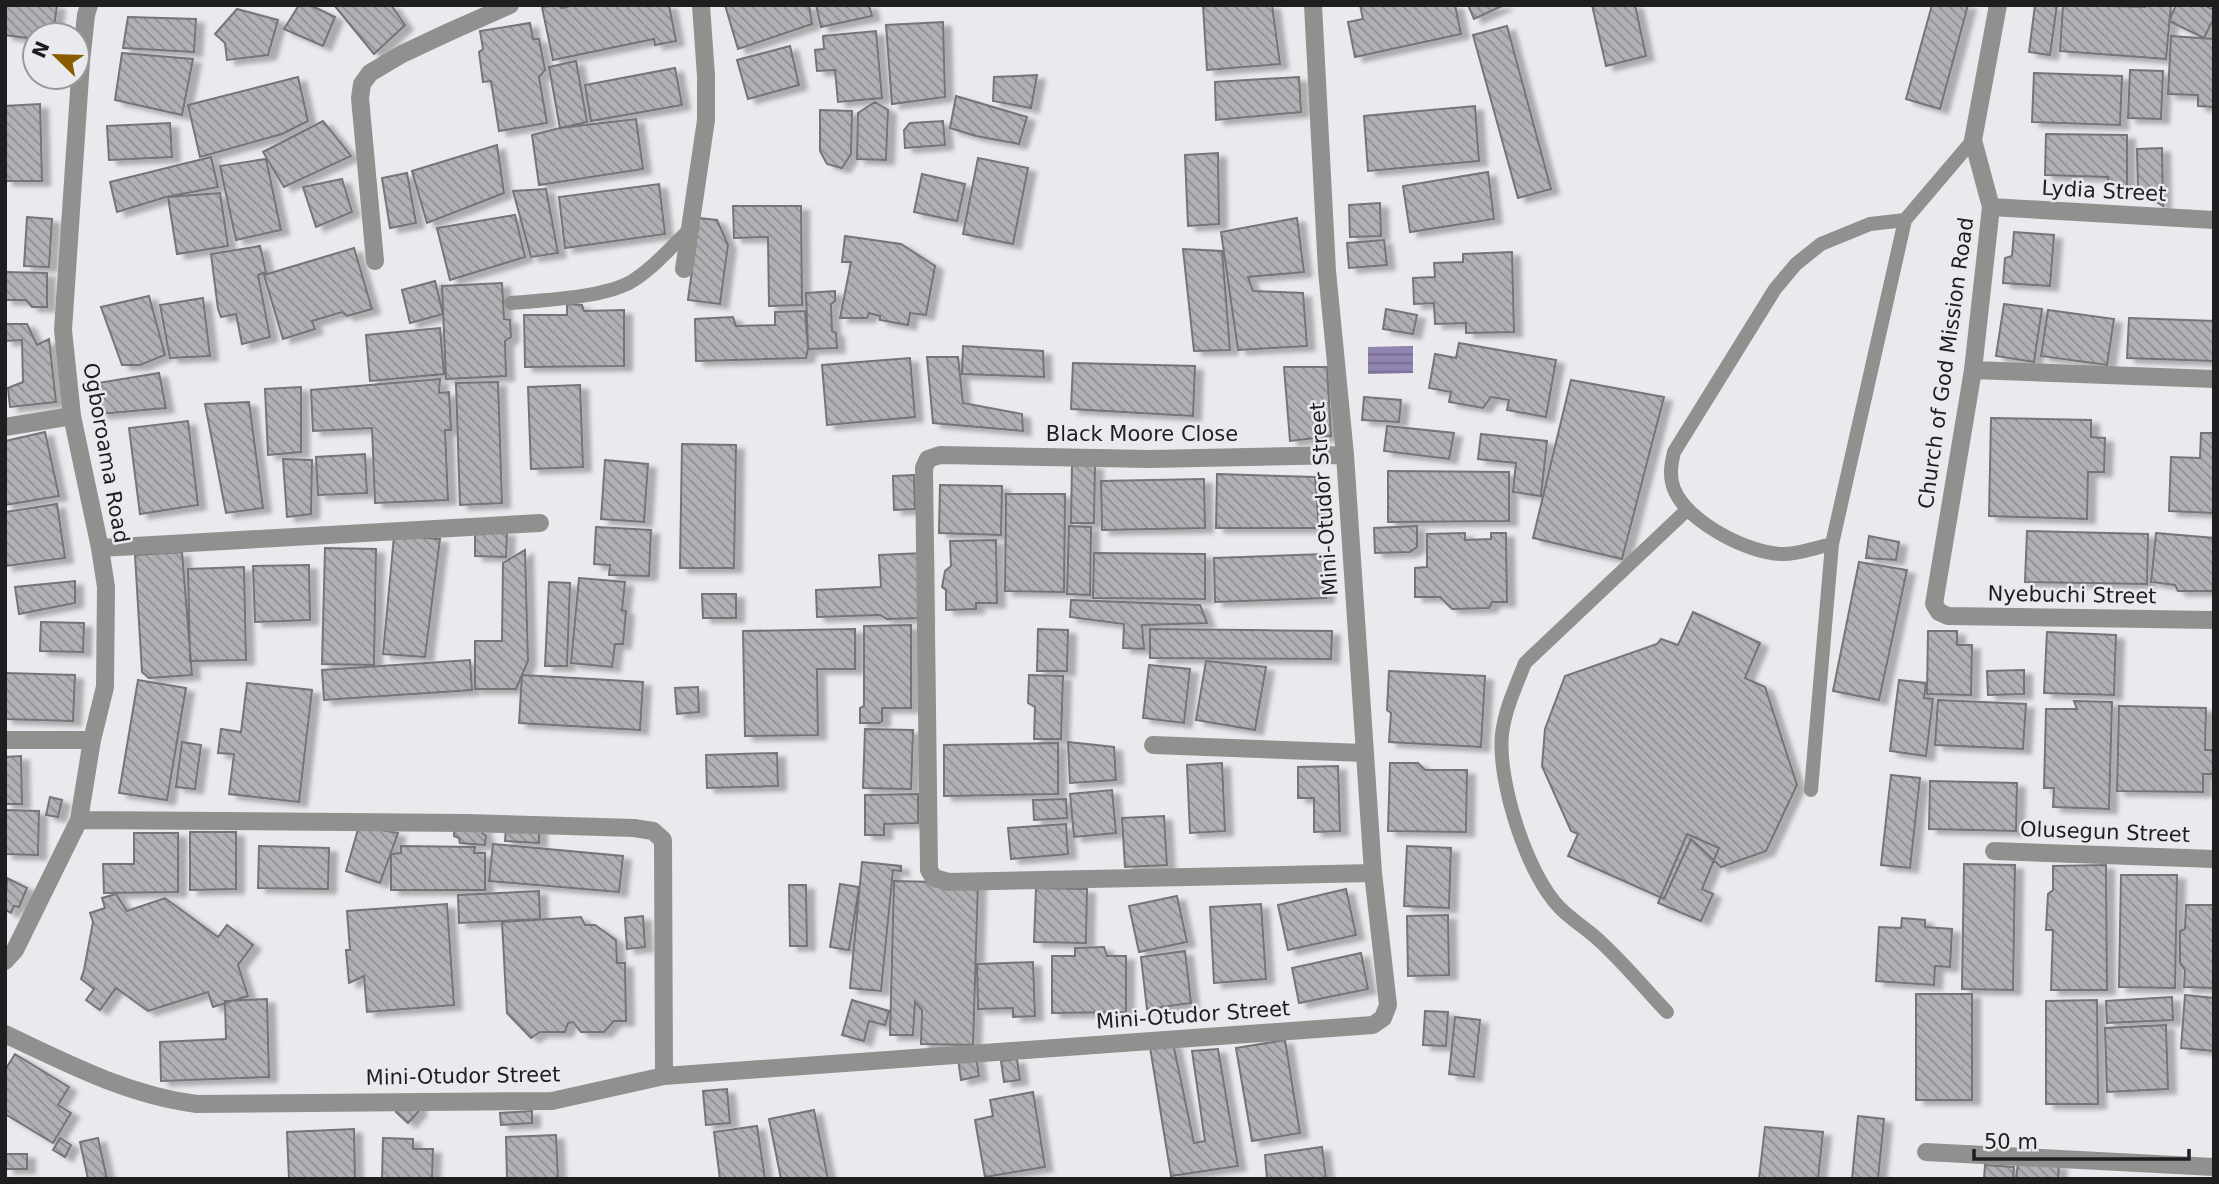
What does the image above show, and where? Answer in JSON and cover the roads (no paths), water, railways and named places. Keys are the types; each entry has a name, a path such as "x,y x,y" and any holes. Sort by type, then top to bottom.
{"street":[{"name":"Ogboroama Road","path":"89,5 81,62 63,330 72,416 106,587 105,687 92,740"},
{"path":"375,261 361,110 362,84 370,74 402,54 510,5"},
{"path":"684,269 706,120 701,5"},
{"name":"Mini-Otudor Street","path":"5,1034 123,1087 162,1099 197,1104 552,1101 664,1076 1373,1025 1383,1018 1388,1005 1373,873 1345,455 1327,271 1313,5"},
{"name":"Church of God Mission Road","path":"1934,604 1973,370 1991,207 1973,140 1998,5"},
{"name":"Lydia Street","path":"1991,207 2214,220"},
{"path":"1973,370 2214,379"},
{"path":"5,427 72,416"},
{"name":"Black Moore Close","path":"1345,455 1150,458 940,455 928,459 924,468 929,870 934,878 949,882 1373,873"},
{"path":"100,548 540,523"},
{"name":"Nyebuchi Street","path":"1934,604 1939,612 1948,616 2214,620"},
{"path":"5,740 92,740 79,820 15,950 5,961"},
{"path":"1153,745 1364,753"},
{"path":"79,820 466,822 653,831 663,840 664,1076"},
{"name":"Olusegun Street","path":"1994,851 2214,859"},
{"path":"1926,1152 2214,1167"}],"lane":[{"path":"1811,790 1832,544 1905,220 1973,140"},
{"path":"1832,544 1785,554 1762,551 1718,533 1688,509 1675,492 1670,475 1674,452 1775,289 1796,264 1821,244 1870,223 1905,220"},
{"path":"511,303 582,296 628,283 660,258 690,229"},
{"path":"1667,1012 1595,936 1559,907 1532,868 1508,793 1501,758 1502,732 1511,697 1525,663 1688,509"}]}
